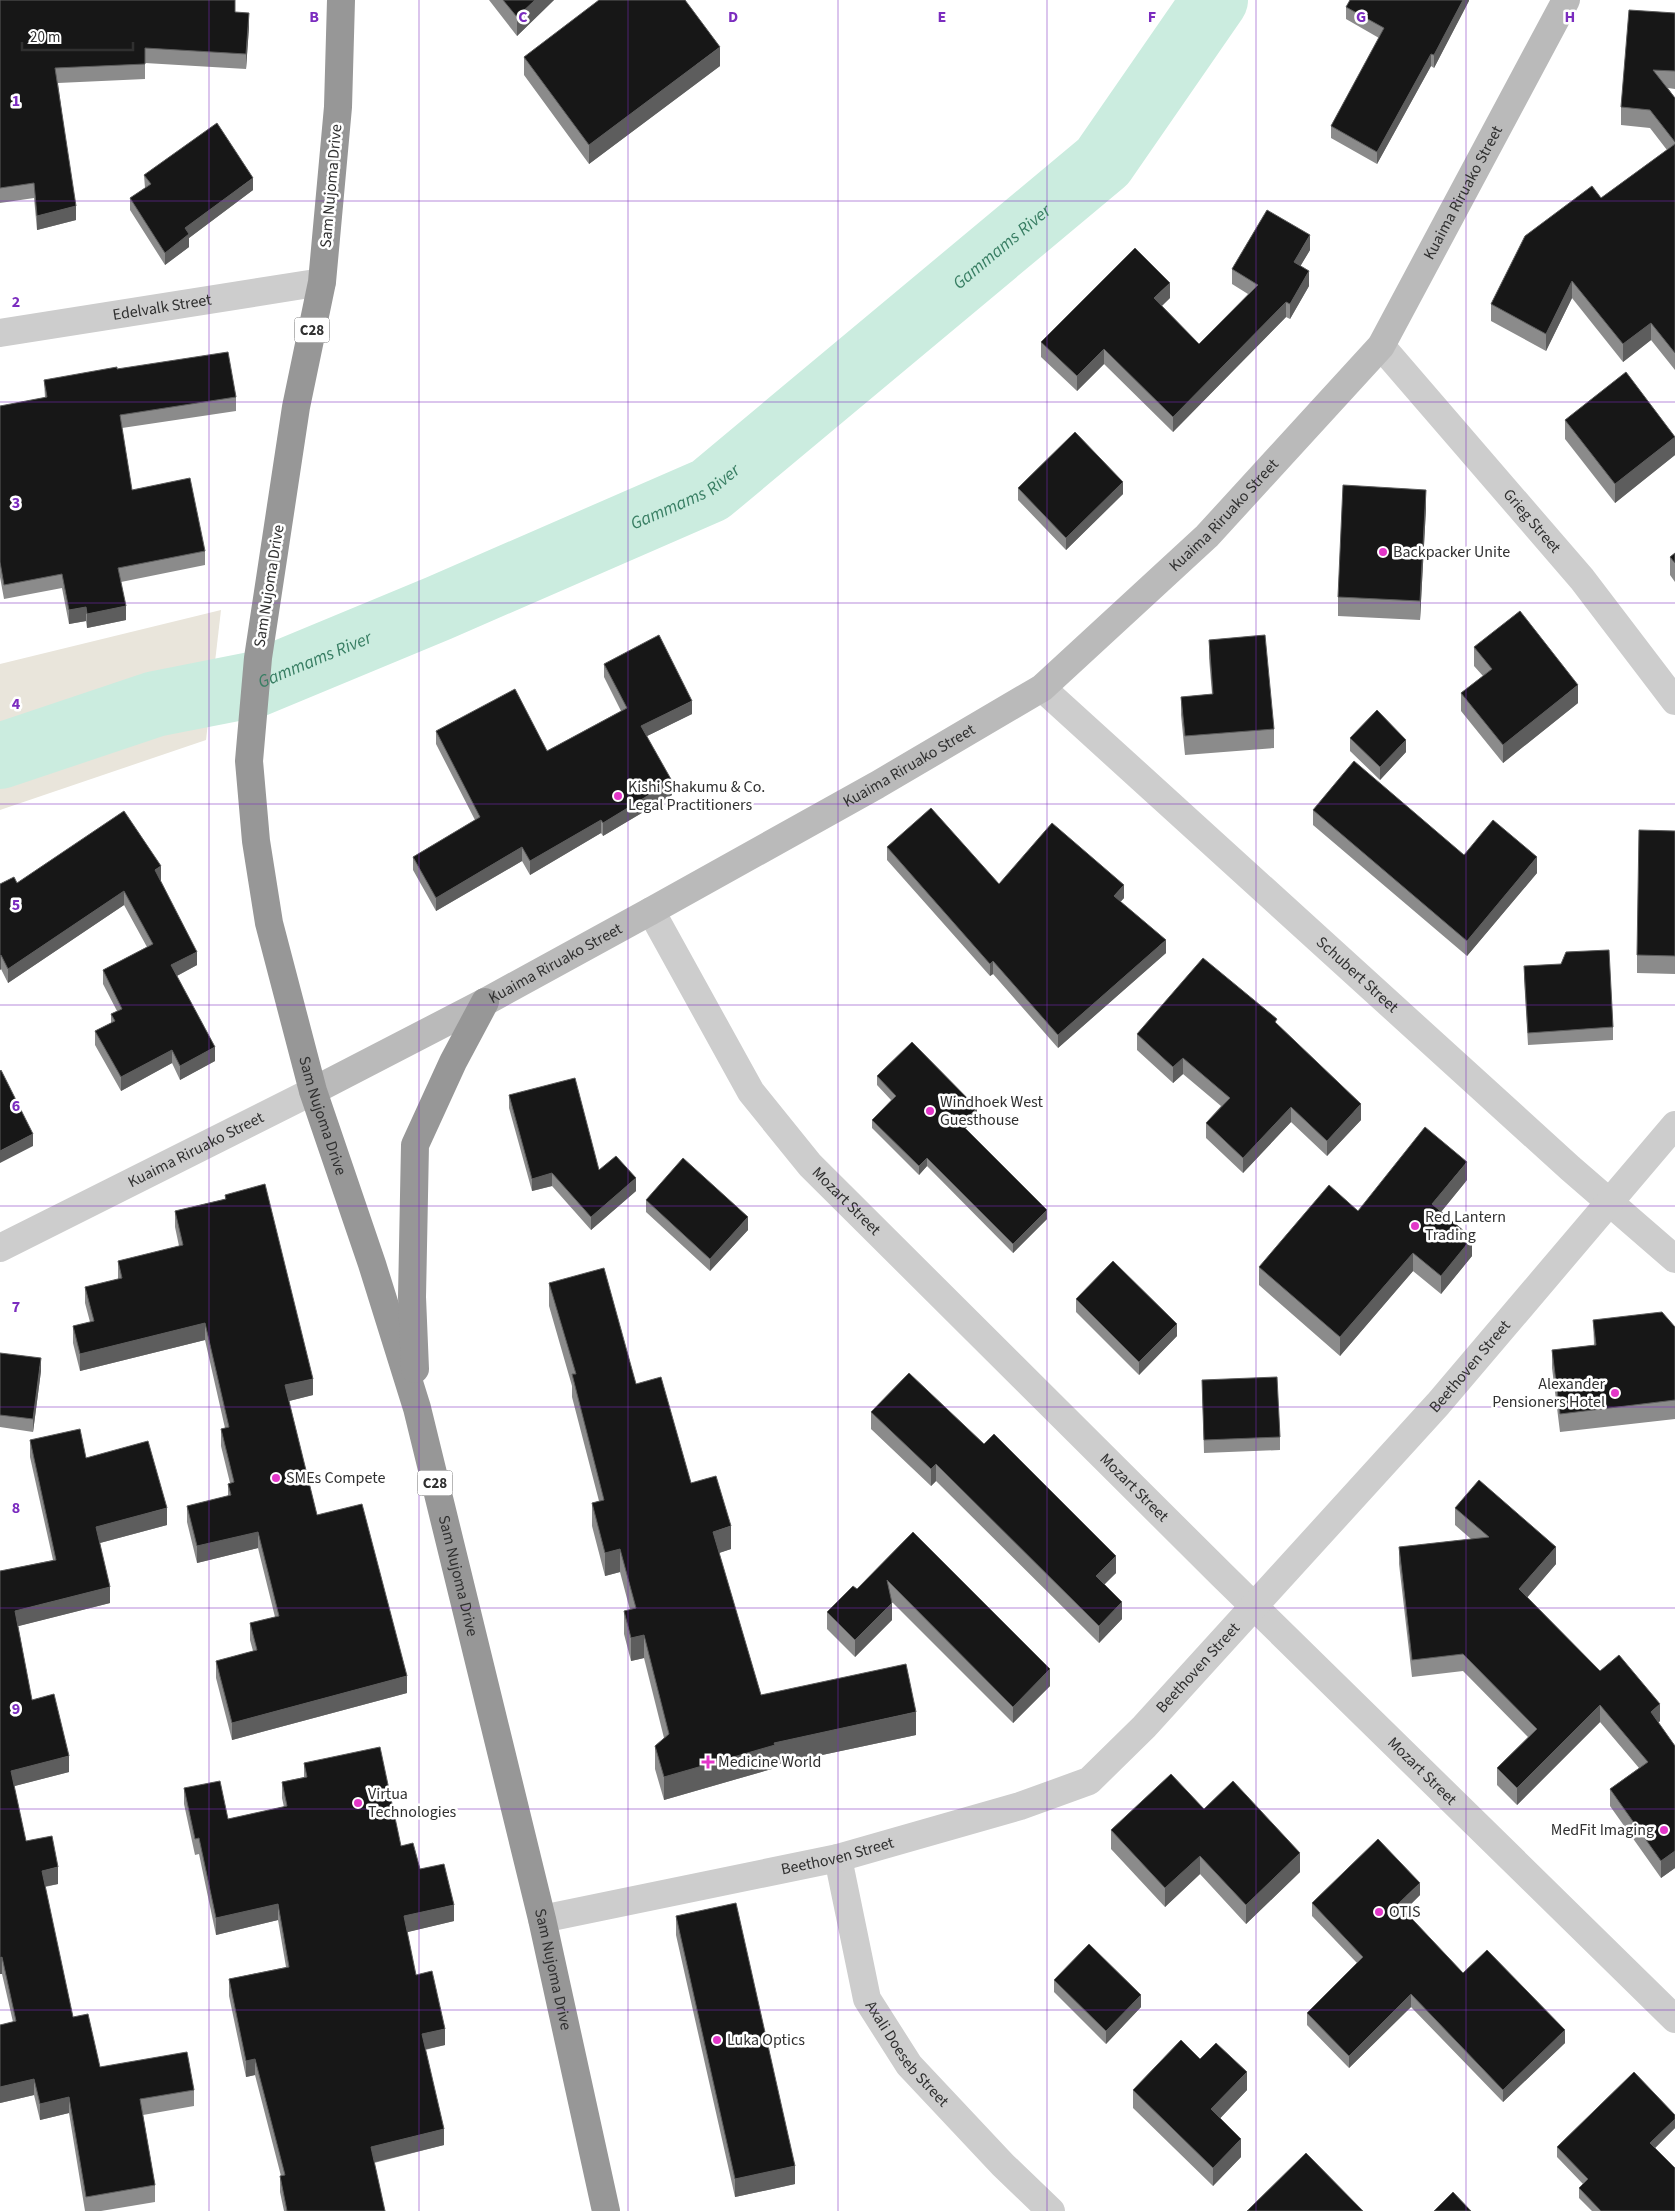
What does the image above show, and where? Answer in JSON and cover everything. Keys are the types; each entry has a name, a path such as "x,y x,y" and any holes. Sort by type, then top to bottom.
{"highway":[{"name":"Sam Nujoma Drive","path":"341,0 338,106 322,282 296,406 258,658 249,761 256,841 269,923 313,1091 372,1264 416,1408 542,1919 606,2211"},
{"path":"416,1408 412,1296 415,1145 453,1062 485,1002"}],"street":[{"name":"Kuaima Riruako Street","path":"0,1248 313,1091 485,1002 876,785 1042,688 1207,536 1381,346 1566,0"},
{"name":"Edelvalk Street","path":"0,332 322,282"},
{"name":"Grieg Street","path":"1381,346 1582,578 1675,701"},
{"name":"Schubert Street","path":"1042,688 1563,1161 1675,1259"},
{"name":"Mozart Street","path":"651,911 751,1092 810,1165 1254,1606 1675,2019"},
{"name":"Beethoven Street","path":"542,1919 838,1858 1020,1806 1089,1781 1144,1727 1438,1404 1675,1125"},
{"name":"Axali Doeseb Street","path":"838,1858 867,2000 909,2065 1003,2165 1051,2211"}],"shaded area":[{"path":"221,610 206,740 0,810 0,664"}],"building":[{"path":"0,0 235,0 235,12 249,13 246,54 145,48 145,64 55,68 76,206 37,216 34,183 0,188"},
{"path":"503,0 535,0 517,17"},
{"path":"599,0 685,0 720,47 589,145 524,57"},
{"path":"1350,0 1463,0 1434,55 1431,54 1377,152 1331,126 1384,28 1346,7"},
{"path":"1629,10 1675,13 1675,71 1653,70 1675,98 1675,142 1650,110 1621,107"},
{"path":"217,123 253,178 185,228 189,234 165,253 130,198 151,184 144,175"},
{"path":"1675,144 1675,353 1651,323 1623,344 1572,281 1546,334 1491,304 1525,236 1592,186 1601,198"},
{"path":"1267,210 1310,235 1294,262 1309,271 1290,304 1286,302 1173,417 1104,349 1077,376 1041,342 1135,248 1170,283 1154,298 1199,344 1258,285 1232,269"},
{"path":"228,352 236,397 120,415 132,490 190,478 205,551 118,568 126,606 87,614 86,607 69,610 62,574 4,585 0,562 0,406 47,397 44,380 117,367 117,369"},
{"path":"1626,372 1675,437 1615,484 1565,420"},
{"path":"1075,432 1123,482 1066,538 1018,488"},
{"path":"1343,485 1426,490 1420,601 1338,597"},
{"path":"1675,553 1675,563 1670,557"},
{"path":"1520,611 1578,685 1503,745 1461,693 1492,669 1474,647"},
{"path":"659,635 692,701 641,726 672,781 603,823 601,820 530,861 522,847 436,898 413,857 480,817 436,731 515,689 547,751 627,708 604,664"},
{"path":"1265,635 1274,729 1185,736 1181,697 1213,694 1209,640"},
{"path":"1377,710 1406,740 1380,767 1350,738"},
{"path":"1354,761 1464,855 1493,820 1537,857 1467,941 1313,810"},
{"path":"931,808 999,884 1052,823 1124,885 1114,896 1166,940 1058,1035 993,961 990,964 887,847"},
{"path":"124,811 161,866 155,870 197,952 171,965 215,1047 180,1066 172,1050 121,1077 95,1031 115,1021 111,1014 122,1009 103,970 153,944 124,891 8,969 0,956 0,884 14,877 17,883"},
{"path":"1639,830 1675,831 1675,956 1637,955"},
{"path":"1609,950 1613,1027 1528,1033 1524,966 1561,964 1566,952"},
{"path":"1203,958 1277,1019 1275,1022 1361,1104 1327,1141 1291,1107 1243,1158 1206,1123 1230,1098 1183,1058 1173,1067 1137,1034"},
{"path":"912,1042 977,1108 961,1124 1047,1210 1013,1244 927,1158 919,1166 872,1120 896,1096 877,1076"},
{"path":"0,1071 33,1134 0,1151"},
{"path":"575,1078 599,1170 616,1156 636,1178 591,1217 552,1173 532,1179 509,1095"},
{"path":"1425,1127 1467,1162 1432,1204 1472,1238 1441,1276 1413,1253 1340,1337 1259,1267 1329,1185 1358,1211"},
{"path":"683,1158 748,1217 710,1259 646,1200"},
{"path":"265,1184 313,1379 285,1385 317,1515 362,1504 407,1676 232,1723 216,1661 257,1650 250,1623 279,1616 258,1532 197,1546 187,1506 231,1495 228,1484 234,1482 221,1429 229,1427 205,1323 80,1354 73,1326 94,1321 85,1287 122,1278 118,1261 183,1245 175,1211 226,1199 225,1195"},
{"path":"1113,1261 1177,1324 1139,1362 1076,1299"},
{"path":"604,1268 636,1384 661,1377 691,1483 716,1476 731,1526 713,1532 761,1695 906,1664 916,1712 774,1743 775,1745 664,1777 655,1746 669,1734 644,1635 631,1638 624,1611 636,1608 620,1549 605,1553 592,1503 604,1500 572,1374 576,1374 549,1283"},
{"name":"Alexander Pensioners Hotel","path":"1662,1312 1675,1327 1675,1400 1560,1414 1552,1350 1596,1345 1593,1320"},
{"path":"0,1353 41,1358 33,1419 0,1415"},
{"path":"909,1373 984,1444 994,1434 1116,1556 1096,1576 1122,1602 1099,1626 936,1464 931,1469 871,1412"},
{"path":"1277,1377 1280,1437 1204,1440 1202,1380"},
{"path":"80,1429 86,1458 148,1441 167,1508 96,1527 110,1587 15,1611 32,1700 54,1694 69,1756 11,1771 26,1841 52,1836 58,1867 42,1871 73,2017 88,2014 100,2067 187,2052 194,2090 140,2099 155,2185 86,2197 69,2097 40,2104 34,2079 0,2087 0,2025 16,2021 2,1957 0,1958 0,1571 56,1560 30,1440"},
{"path":"1479,1480 1556,1547 1519,1589 1600,1671 1619,1655 1660,1704 1651,1712 1675,1746 1675,1851 1661,1861 1610,1789 1648,1762 1600,1705 1517,1788 1497,1768 1537,1729 1463,1654 1412,1660 1399,1547 1489,1537 1455,1508"},
{"path":"913,1532 1050,1669 1013,1707 887,1580 892,1603 855,1640 827,1612 853,1586 857,1589"},
{"path":"380,1747 401,1846 413,1843 420,1869 444,1864 454,1905 404,1916 416,1975 432,1971 445,2029 422,2034 444,2129 371,2147 385,2211 287,2211 280,2176 285,2175 255,2059 246,2061 229,1979 289,1967 278,1904 216,1918 199,1838 195,1839 184,1788 220,1781 228,1819 287,1806 282,1782 307,1777 304,1763"},
{"path":"1171,1774 1204,1809 1233,1781 1300,1853 1246,1905 1200,1856 1165,1888 1111,1830"},
{"path":"1378,1839 1420,1883 1398,1904 1463,1973 1487,1950 1565,2030 1503,2090 1411,1994 1349,2056 1307,2013 1363,1957 1312,1903"},
{"path":"736,1903 795,2166 735,2179 676,1916"},
{"path":"1089,1944 1141,1995 1106,2031 1054,1980"},
{"path":"1181,2040 1200,2059 1216,2043 1247,2072 1211,2109 1241,2139 1213,2168 1133,2090"},
{"path":"1634,2072 1675,2115 1675,2119 1650,2143 1675,2168 1675,2211 1601,2211 1579,2188 1588,2179 1557,2147"},
{"path":"1306,2153 1363,2211 1247,2211"},
{"path":"1453,2192 1471,2211 1434,2211"}],"waterway":[{"name":"Gammams River","path":"0,756 155,704 256,684 439,608 710,490 1103,162 1215,0"}],"place":[{"name":"Backpacker Unite","path":"1383,552"},
{"name":"Kishi Shakumu & Co. Legal Practitioners","path":"618,796"},
{"name":"Windhoek West Guesthouse","path":"930,1111"},
{"name":"Red Lantern Trading","path":"1415,1226"},
{"name":"Alexander Pensioners Hotel","path":"1615,1393"},
{"name":"SMEs Compete","path":"276,1478"},
{"name":"Medicine World","path":"708,1762"},
{"name":"Virtua Technologies","path":"358,1803"},
{"name":"MedFit Imaging","path":"1664,1830"},
{"name":"OTIS","path":"1379,1912"},
{"name":"Luka Optics","path":"717,2040"}]}
